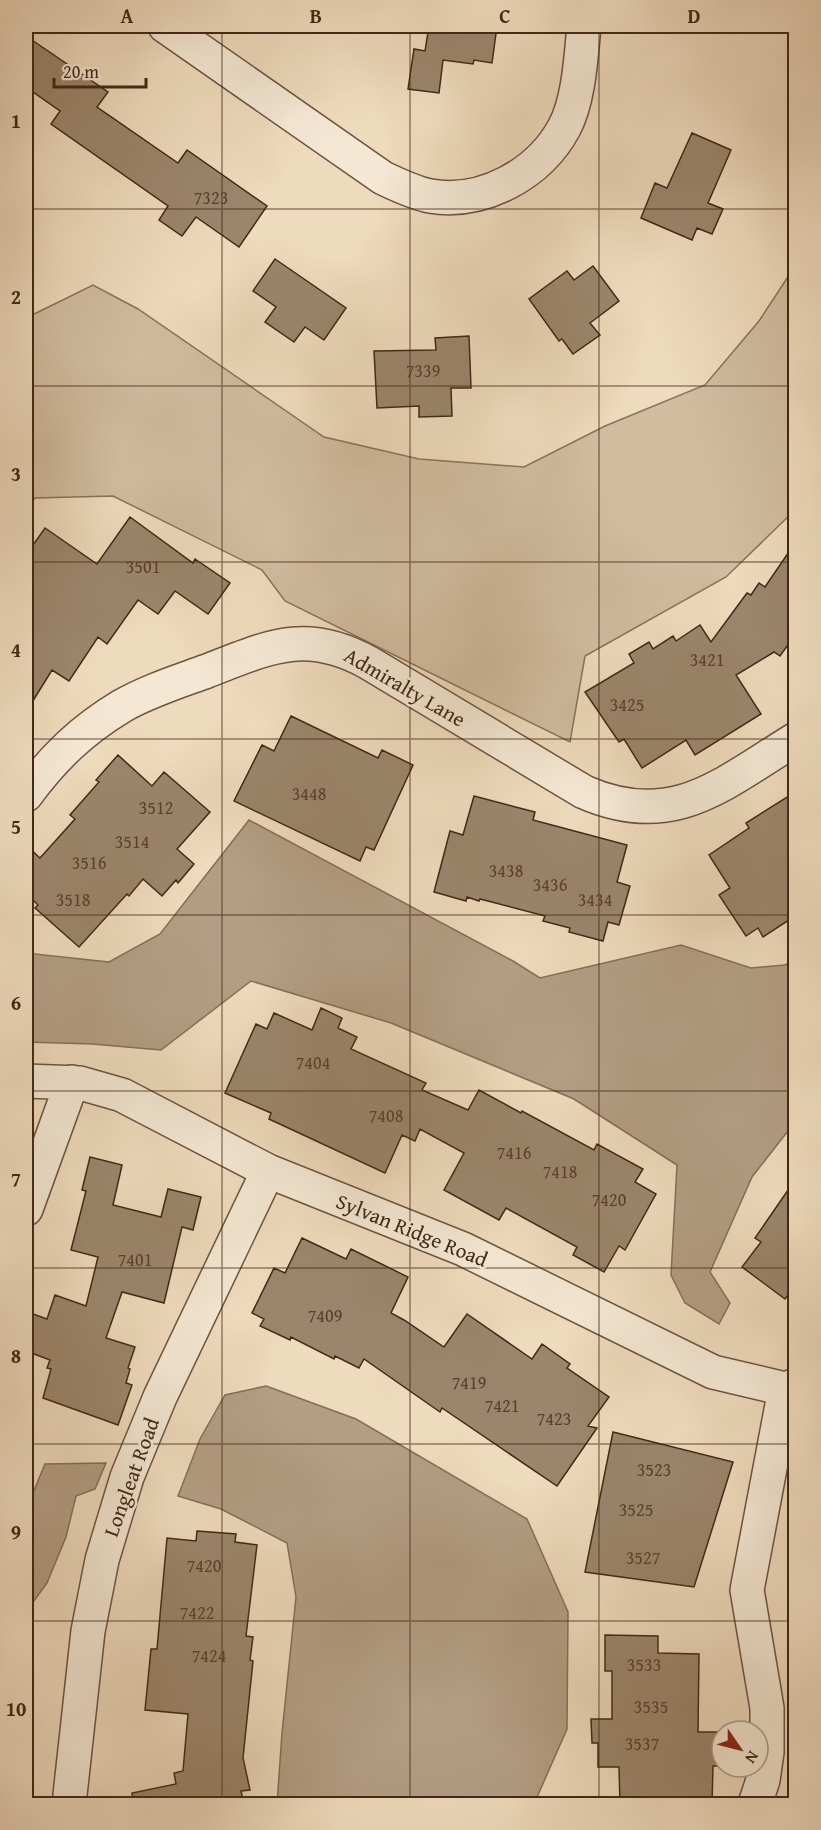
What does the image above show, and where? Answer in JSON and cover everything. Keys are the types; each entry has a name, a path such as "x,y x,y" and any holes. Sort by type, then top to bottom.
{"street":[{"path":"165,26 383,178 411,190 437,196 468,196 503,186 542,159 564,127 573,104 584,26"},
{"name":"Admiralty Lane","path":"26,795 44,770 64,749 87,729 124,705 165,686 281,645 316,644 349,652 584,792 624,806 669,806 697,798 795,739"},
{"name":"Sylvan Ridge Road","path":"26,1081 72,1082 97,1086 139,1102 268,1172 463,1249 713,1372 790,1387"},
{"path":"26,1209 72,1082"},
{"name":"Longleat Road","path":"69,1804 88,1630 102,1560 124,1488 160,1397 268,1172"},
{"path":"755,1804 763,1780 767,1752 767,1708 747,1590 790,1387"}],"shaded area":[{"path":"795,266 795,510 726,577 585,656 570,742 285,601 262,570 113,496 35,498 26,509 26,318 93,285 138,309 324,437 419,459 524,467 605,426 705,385 759,321"},
{"path":"249,820 513,961 540,978 681,945 751,968 785,965 795,959 795,1122 752,1177 710,1272 730,1303 719,1324 685,1303 671,1275 677,1165 574,1099 391,1023 251,981 161,1050 92,1044 26,1042 26,953 109,962 160,934"},
{"path":"266,1386 356,1419 527,1519 568,1612 567,1729 534,1804 277,1804 296,1597 287,1543 221,1509 178,1496 200,1439 225,1395"},
{"path":"106,1463 95,1489 76,1496 66,1537 47,1583 26,1612 26,1510 45,1464"}],"building":[{"path":"429,26 497,26 492,63 474,60 473,64 443,60 439,93 408,89 414,49 425,51"},
{"path":"26,36 108,92 97,107 178,163 187,150 267,206 239,247 196,217 182,236 159,220 168,206 51,124 60,111 26,87"},
{"path":"692,133 731,150 708,203 723,209 712,234 697,228 692,240 641,218 655,183 667,188"},
{"path":"275,259 346,308 324,340 305,327 294,342 265,322 276,307 253,291"},
{"path":"593,266 619,301 590,323 600,335 573,354 562,339 559,341 529,299 567,271 574,280"},
{"path":"469,336 471,388 451,388 452,416 419,417 419,406 377,408 374,351 436,350 435,338"},
{"path":"130,517 193,563 195,559 230,583 208,614 175,591 158,614 138,600 107,644 98,637 69,681 52,670 26,712 26,555 45,528 97,564"},
{"path":"795,543 795,635 780,656 774,652 736,675 761,714 695,755 686,740 642,768 624,739 619,742 585,692 634,663 629,654 649,642 653,649 673,636 676,641 700,625 711,642 747,593 751,595 759,583 765,587"},
{"path":"291,716 378,758 382,750 413,765 374,850 366,847 360,861 234,801 262,745 274,751"},
{"path":"118,755 152,786 164,772 210,812 177,849 194,864 178,883 176,880 162,896 143,879 79,947 35,908 38,905 26,893 26,845 40,858 75,819 70,815 99,782 96,780"},
{"path":"795,792 795,916 763,937 758,928 746,936 719,895 730,888 709,855 749,828 746,823"},
{"path":"474,796 535,812 533,820 627,845 617,882 630,886 619,925 608,922 603,941 569,932 570,928 543,921 545,916 480,899 479,901 467,897 466,901 434,892 450,831 463,835"},
{"path":"321,1008 342,1018 338,1028 357,1037 351,1049 426,1083 422,1090 468,1110 479,1090 594,1150 597,1144 643,1169 635,1182 656,1194 625,1250 619,1246 604,1272 573,1255 577,1247 506,1208 499,1220 444,1190 464,1153 420,1129 415,1141 402,1135 385,1173 269,1119 271,1113 225,1093 256,1024 267,1029 274,1013 312,1030"},
{"path":"90,1157 122,1165 113,1205 161,1217 168,1189 201,1197 193,1230 182,1227 164,1303 122,1292 106,1338 135,1347 126,1383 132,1385 118,1425 43,1398 51,1369 47,1368 50,1360 26,1351 26,1335 33,1314 47,1319 55,1295 86,1306 98,1257 71,1250 86,1191 82,1190"},
{"path":"795,1180 795,1285 785,1299 742,1267 761,1242 755,1238"},
{"path":"302,1238 346,1259 351,1249 408,1277 391,1313 444,1347 467,1314 532,1359 542,1344 570,1364 567,1368 609,1397 588,1426 597,1428 557,1486 442,1408 440,1412 364,1359 359,1368 335,1356 334,1359 291,1337 290,1340 260,1326 264,1319 252,1313 274,1268 285,1273"},
{"path":"613,1432 733,1462 694,1587 585,1572"},
{"path":"197,1531 236,1534 235,1542 257,1545 246,1636 253,1637 250,1660 253,1661 243,1758 250,1790 241,1791 244,1804 133,1804 132,1793 176,1784 174,1773 183,1771 188,1714 145,1710 151,1649 157,1649 167,1538 196,1541"},
{"path":"605,1635 658,1636 658,1653 699,1654 698,1732 710,1732 712,1804 620,1804 619,1767 598,1767 598,1743 592,1743 591,1719 612,1719 612,1671 605,1671"}]}
